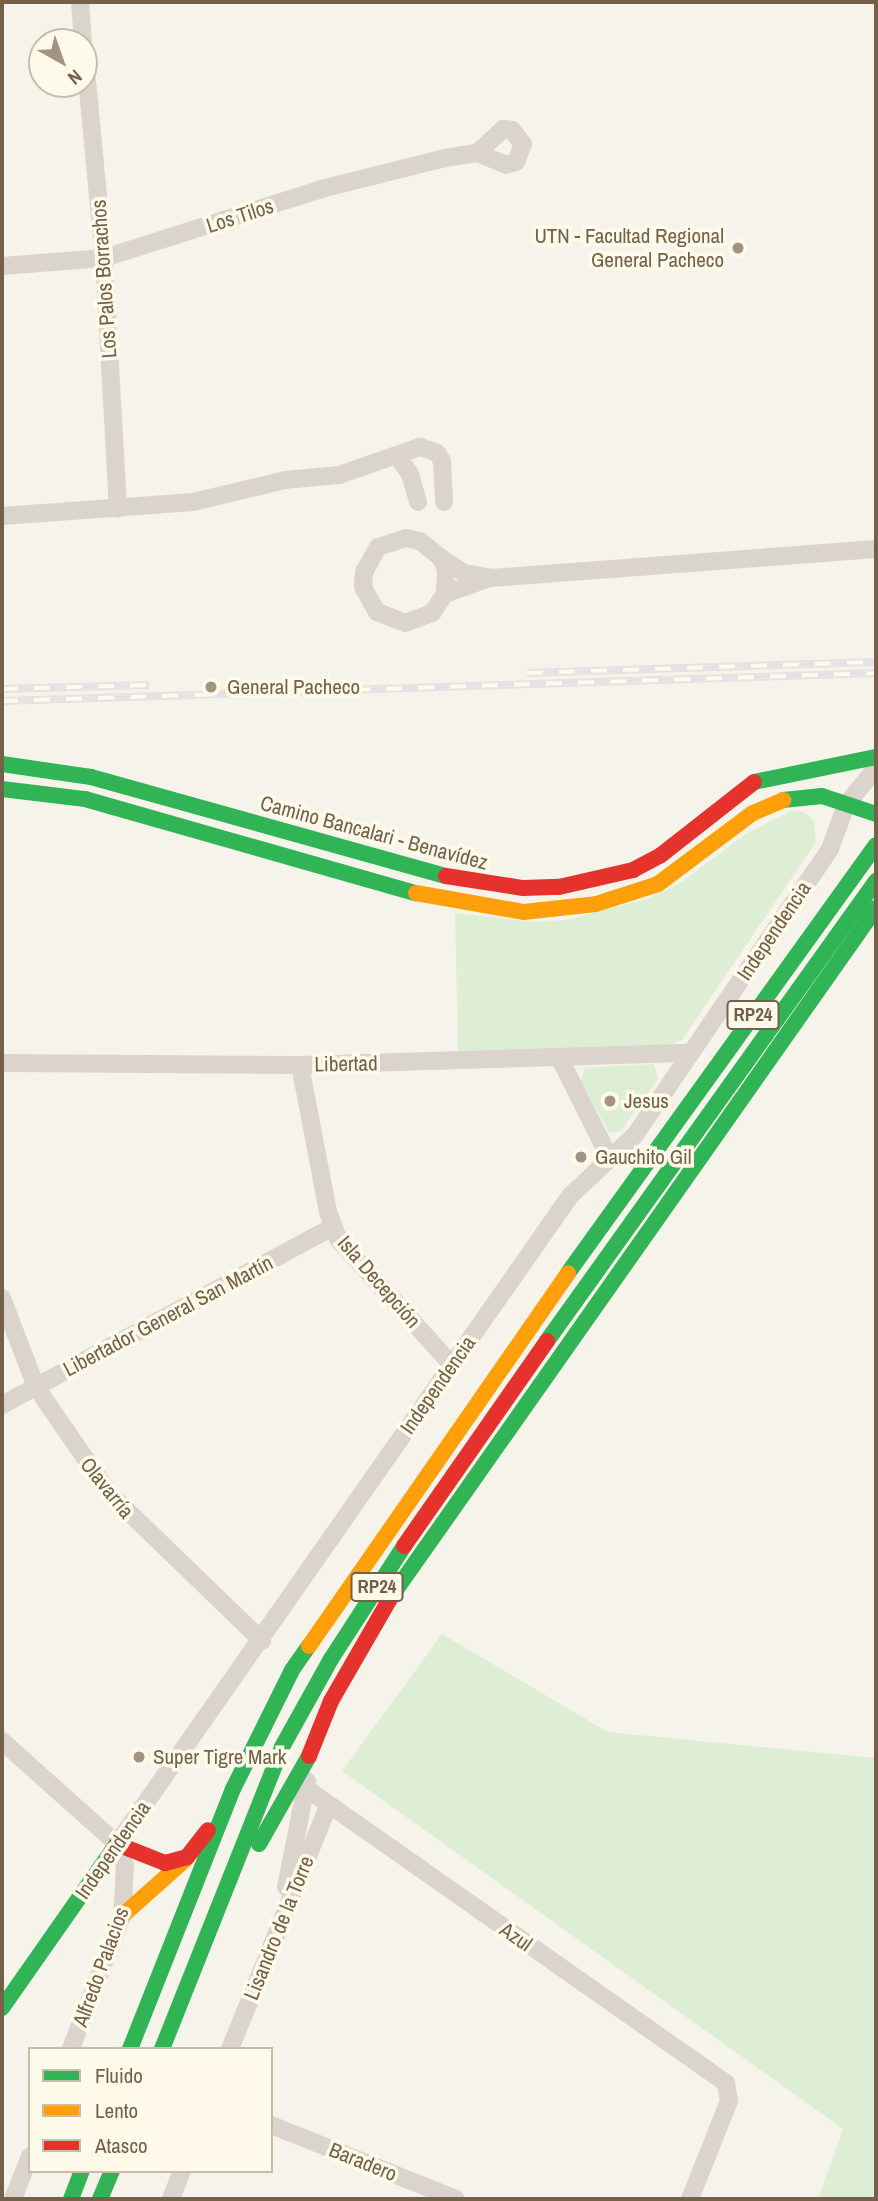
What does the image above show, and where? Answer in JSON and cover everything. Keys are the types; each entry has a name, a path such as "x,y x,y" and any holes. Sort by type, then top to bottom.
{"main road":[{"name":"Camino Bancalari - Benavídez","path":"2,764 91,777 430,874 523,888 559,887 633,870 661,855 760,777 876,757"},
{"name":"Camino Bancalari - Benavídez","path":"2,789 85,799 441,900 524,912 596,904 657,884 753,813 792,796 822,796 876,814"},
{"name":"RP24","path":"131,2047 233,1789 292,1670 320,1626 629,1186 876,845"},
{"name":"RP24","path":"163,2047 282,1747 317,1683 393,1561 668,1168 876,881"},
{"path":"212,1928 309,1756 331,1701 381,1611 876,908"},
{"path":"122,1916 187,1857 233,1789"},
{"path":"117,1844 165,1863 187,1857"},
{"name":"Independencia","path":"2,2008 117,1844"},
{"path":"71,2199 81,2173"},
{"path":"100,2199 111,2173"}],"street":[{"path":"80,2 82,28"},
{"name":"Los Palos Borrachos","path":"89,98 104,258 118,509"},
{"name":"Los Tilos","path":"2,266 104,258 321,189 477,153"},
{"path":"2,516 193,502 285,480 339,475 420,447 437,453 442,461 444,502"},
{"path":"397,456 410,474 418,502"},
{"path":"441,558 446,569 445,594 432,613 405,622 377,612 363,587 369,559 391,541 420,541 464,573 491,578 876,549"},
{"path":"445,594 491,578"},
{"name":"Independencia","path":"117,1844 262,1641 570,1196 635,1135 830,849 846,805 876,768"},
{"name":"Libertad","path":"2,1063 300,1065 691,1053"},
{"path":"560,1059 610,1159"},
{"name":"Isla Decepción","path":"300,1065 333,1227 368,1274 452,1365"},
{"name":"Libertador General San Martín","path":"2,1405 333,1227"},
{"name":"Olavarría","path":"2,1298 36,1388 130,1518 262,1641"},
{"path":"2,1741 117,1844"},
{"path":"281,1918 307,1789 309,1756"},
{"name":"Azul","path":"307,1789 328,1807 726,2083 729,2101 690,2199"},
{"name":"Lisandro de la Torre","path":"231,2047 328,1807"},
{"name":"Alfredo Palacios","path":"72,2047 122,1916 127,1876 117,1844"},
{"name":"Baradero","path":"273,2125 456,2199"},
{"path":"13,2199 28,2161"},
{"path":"171,2199 182,2173"}],"green space":[{"path":"792,810 804,812 814,821 816,842 682,1040 663,1047 458,1051 455,913 534,922 565,920 647,899 680,883 746,834"},
{"path":"654,1064 658,1079 621,1131 609,1133 581,1081 585,1068"},
{"path":"442,1634 608,1732 876,1758 876,2199 818,2199 843,2129 342,1771"}],"railway":[{"path":"527,673 876,662"},
{"path":"2,701 876,673"},
{"path":"2,689 149,685"}],"traffic: fast":[{"path":"754,782 876,757"},
{"path":"2,764 91,777 446,876"},
{"path":"2,789 85,799 416,893"},
{"path":"783,800 822,796 876,814"},
{"path":"568,1273 876,845"},
{"path":"547,1341 876,881"},
{"path":"391,1597 876,908"},
{"path":"163,2047 282,1747 331,1659 404,1546"},
{"path":"131,2047 233,1789 292,1670 309,1646"},
{"path":"259,1844 309,1756"},
{"path":"2,2008 117,1844"},
{"path":"71,2199 81,2173"},
{"path":"100,2199 111,2173"}],"traffic: slow":[{"path":"416,893 524,912 596,904 658,884 753,813 783,800"},
{"path":"309,1646 568,1273"},
{"path":"122,1916 186,1859"}],"traffic: jam":[{"path":"446,876 523,888 559,887 633,870 661,855 754,782"},
{"path":"404,1546 547,1341"},
{"path":"309,1756 331,1701 391,1597"},
{"path":"117,1844 165,1863 187,1857 208,1830"}],"place":[{"name":"UTN - Facultad Regional General Pacheco","path":"738,248"},
{"name":"General Pacheco","path":"211,687"},
{"name":"Jesus","path":"610,1101"},
{"name":"Gauchito Gil","path":"581,1157"},
{"name":"Super Tigre Mark","path":"139,1757"}]}
